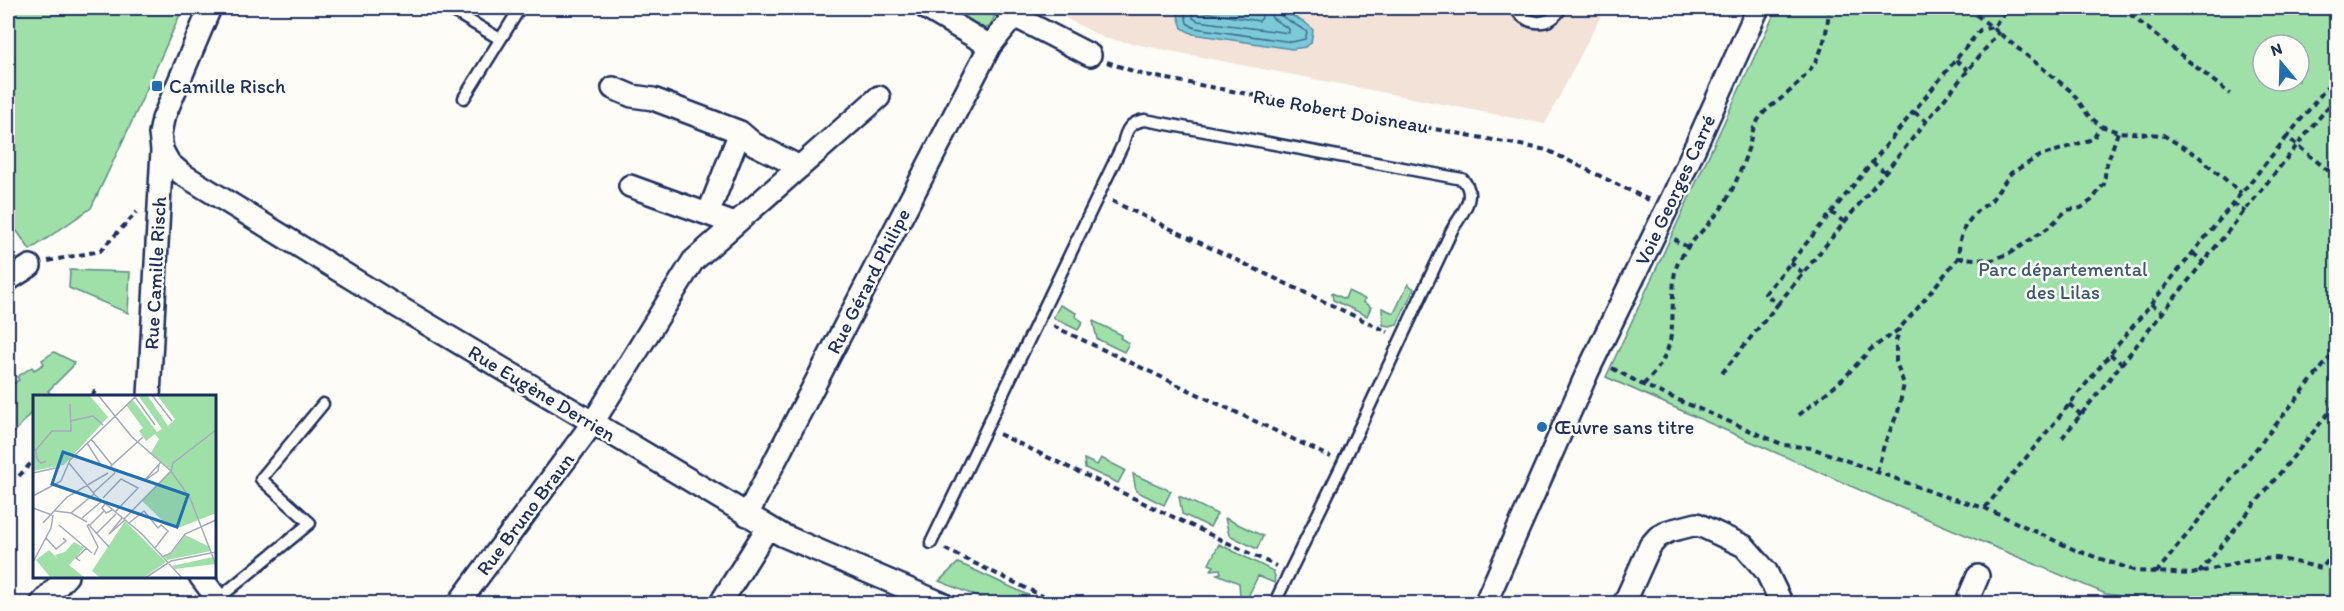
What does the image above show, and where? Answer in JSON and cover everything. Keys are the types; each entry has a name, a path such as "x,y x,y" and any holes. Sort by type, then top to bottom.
{"street":[{"name":"Rue Camille Risch","path":"149,395 162,150 160,134 163,118 210,8"},
{"path":"926,8 990,46"},
{"name":"Voie Georges Carré","path":"1485,603 1590,368 1667,209 1758,8"},
{"path":"1010,12 1090,55"},
{"name":"Rue Gérard Philipe","path":"747,515 990,46 1010,12"},
{"path":"613,88 632,96 653,99 740,132 754,144 800,167"},
{"name":"Rue Bruno Braun","path":"458,603 592,424 693,261 879,98"},
{"path":"708,214 740,132"},
{"name":"Rue Eugène Derrien","path":"162,150 169,164 182,174 592,424 747,515 782,535 932,601"},
{"path":"630,186 735,224"},
{"path":"8,280 30,266"},
{"path":"1624,603 1650,546 1658,537 1669,531 1697,524 1743,546 1766,571 1782,603"},
{"path":"720,603 768,527"},
{"path":"1966,603 1978,576"},
{"path":"41,603 65,578"},
{"path":"202,578 219,601"}],"lane":[{"path":"448,8 500,39"},
{"path":"464,98 520,8"},
{"path":"1515,8 1531,22 1541,23 1555,17 1561,8"},
{"path":"931,543 1123,144 1128,128 1136,122 1145,120 1462,179 1469,190 1469,201 1452,230 1343,463 1274,603"},
{"path":"219,601 310,523 261,479 322,404"}],"path":[{"path":"1643,385 1657,372 1667,356 1670,344 1674,278 1678,263 1688,247 1721,209 1741,172 1758,120 1794,88 1819,56 1828,29 1829,8"},
{"path":"1968,8 2072,92 2088,115 2101,126 2118,132 2163,135 2198,156 2241,193"},
{"path":"1778,304 1765,294 1790,262 1980,30 1993,27 2010,8"},
{"path":"2122,8 2230,94"},
{"path":"1722,373 1999,32"},
{"name":"Rue Robert Doisneau","path":"1090,55 1141,74 1547,150 1667,209"},
{"path":"1956,60 1968,70"},
{"path":"1985,508 2337,76"},
{"path":"2062,438 2337,97"},
{"path":"1914,112 1926,122"},
{"path":"1799,415 1844,378 1871,349 1900,327 1958,258 1960,240 1965,226 1976,212 1991,201 2011,173 2040,156 2094,139 2101,126"},
{"path":"1958,258 1992,260 2010,253 2048,228 2067,210 2081,208 2092,200 2104,184 2106,167 2118,132"},
{"path":"2287,136 2337,177"},
{"path":"1872,162 1885,172"},
{"path":"1098,195 1400,338"},
{"path":"30,266 100,251 147,200 158,202"},
{"path":"2233,203 2244,212"},
{"path":"1831,212 1844,222"},
{"path":"2193,253 2204,262"},
{"path":"1790,262 1803,273"},
{"path":"2151,304 2163,313"},
{"path":"1039,319 1343,463"},
{"path":"1877,472 1884,445 1898,412 1904,384 1896,362 1896,341 1900,327"},
{"path":"2155,573 2337,350"},
{"path":"2110,354 2122,364"},
{"path":"1590,368 1611,367 1643,385 1784,445 1812,448 1940,495 1985,508 2075,550 2136,571 2199,573 2248,561 2277,558 2322,568 2337,550"},
{"path":"93,395 94,392 99,391"},
{"path":"2069,404 2081,415"},
{"path":"2199,573 2337,404"},
{"path":"987,428 1290,572"},
{"path":"20,476 33,461"},
{"path":"931,543 1059,603"}],"shaded area":[{"path":"1065,8 1605,8 1545,124 1104,38 1060,15"}],"green space":[{"path":"8,8 183,8 91,208 30,250 17,231 8,237"},
{"path":"936,8 992,8 994,18 989,27 980,30"},
{"name":"Parc départemental des Lilas","path":"1777,8 2336,8 2336,603 2172,603 2106,594 1880,499 1606,377"},
{"path":"70,270 130,272 128,313 69,288"},
{"path":"1408,284 1414,289 1397,324 1383,325 1382,308 1394,313"},
{"path":"1348,291 1365,299 1363,302 1371,307 1367,316 1333,300 1332,293 1345,299"},
{"path":"1060,305 1076,313 1075,316 1083,322 1078,330 1053,318"},
{"path":"1093,321 1122,335 1120,338 1129,343 1124,352 1097,339"},
{"path":"54,352 74,362 72,367 48,391 51,394 33,395 33,410 14,433 11,430 8,434 8,387 19,380 17,377 32,367 34,370 44,364 42,360"},
{"path":"1101,458 1125,470 1118,483 1085,468 1084,459 1097,465"},
{"path":"1133,474 1171,491 1164,505 1136,491"},
{"path":"1179,496 1217,514 1210,527 1182,514"},
{"path":"1225,518 1263,536 1257,549 1229,535"},
{"path":"1219,544 1273,571 1274,583 1258,576 1245,603 1236,603 1240,596 1239,583 1217,574 1221,573 1220,569 1211,570 1214,566 1209,564"},
{"path":"958,563 1045,603 993,603 939,581"}],"water":[{"path":"1178,8 1279,8 1313,30 1311,43 1305,47 1292,49 1193,34 1182,28"}],"place":[{"name":"Camille Risch","path":"157,86"},
{"name":"Œuvre sans titre","path":"1542,427"}]}
